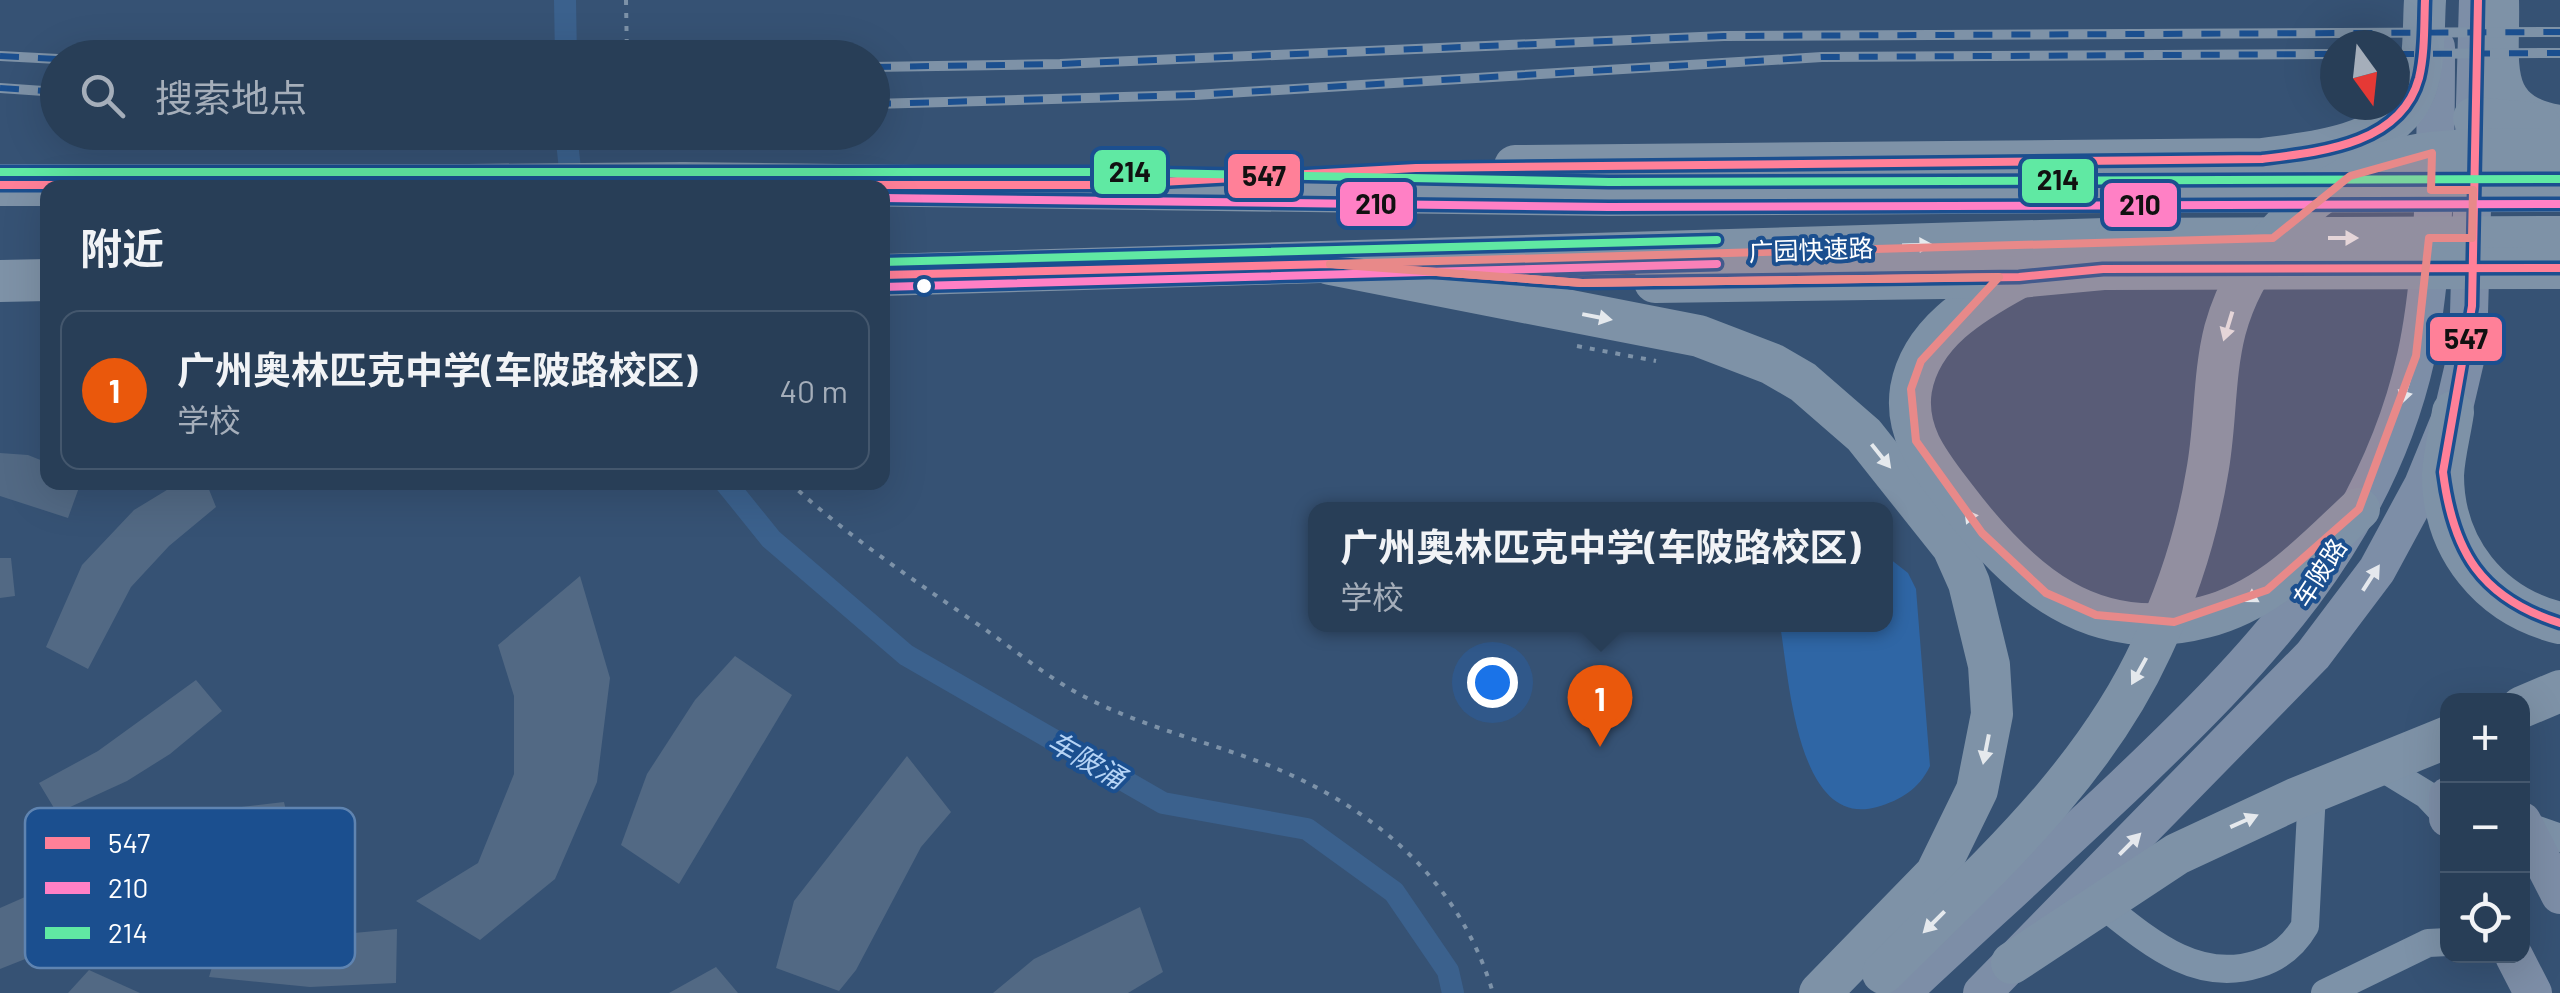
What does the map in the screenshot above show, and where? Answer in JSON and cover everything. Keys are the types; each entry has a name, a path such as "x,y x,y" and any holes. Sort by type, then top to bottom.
{"highway":[{"path":"2344,144 2394,119 2410,101 2418,80 2426,0"},
{"path":"2498,0 2502,84 2509,106 2536,122 2560,126"},
{"path":"1105,185 1455,167 2262,159 2454,119 2560,126"},
{"path":"1883,986 2056,798 2096,743 2145,660 2176,591 2200,512 2226,328 2259,256 2314,199 2350,176 2398,158 2438,152 2560,150"},
{"path":"890,184 1609,195 2560,190"},
{"path":"0,186 40,186"},
{"name":"广园快速路","path":"890,276 1330,264 2104,254 2560,237"},
{"path":"1330,264 1582,282 2020,277 2104,254 2560,268"},
{"path":"1330,264 1699,336 1772,364 1803,382 1864,435 1953,547 1969,583 1989,665 1992,714 1977,790 1936,874 1820,993"},
{"path":"2020,277 1964,310 1935,337 1911,389 1911,413 1916,441 1932,467 2001,555 2046,594 2084,610 2131,622 2206,617 2281,580 2359,508"},
{"path":"0,280 40,280"},
{"path":"2453,412 2443,472 2445,498 2465,558 2480,580 2514,606 2560,623"},
{"path":"2012,963 2177,854 2312,792 2440,740"}],"main road":[{"name":"车陂路","path":"1982,993 2269,704 2348,614 2399,534 2453,412 2468,348 2472,306 2454,119 2436,0"},
{"name":"车陂路","path":"1883,986 2239,676 2296,610 2359,508 2394,430 2416,356 2429,231 2478,0"},
{"path":"2530,837 2560,895"}],"street":[{"path":"2378,765 2440,804"},
{"path":"2100,902 2138,933 2202,969 2236,971 2272,960 2296,943 2305,926 2312,792"},
{"path":"2530,826 2560,838"},
{"path":"2325,993 2440,936"}],"path":[{"path":"626,0 627,40"},
{"path":"799,490 889,562 1078,694 1331,795 1398,843 1439,882 1484,963 1493,993"}],"highlighted area":[{"path":"2432,153 2431,190 2473,190 2472,238 2429,238 2416,356 2359,509 2267,590 2174,622 2096,615 2046,593 1982,533 1916,441 1911,389 1921,361 1999,277 1582,283 1330,264 2273,238 2350,176"}],"shaded area":[{"path":"1893,561 1908,573 1916,589 1930,766 1920,781 1901,797 1877,807 1850,808 1829,795 1813,773 1793,711 1781,632 1893,632"}],"building":[{"path":"0,453 40,460 40,490 78,490 68,518 0,496"},
{"path":"167,490 209,490 216,507 169,546 131,587 88,669 46,647 82,565 134,510"},
{"path":"0,558 11,558 15,596 0,598"},
{"path":"580,576 610,678 597,782 555,879 480,940 416,901 478,863 514,774 514,696 498,645"},
{"path":"735,656 792,695 679,884 621,845 647,774 695,700"},
{"path":"196,680 222,711 170,754 127,781 68,808 54,808 39,783 98,751"},
{"path":"907,756 951,812 921,847 856,970 839,991 776,968 794,901"},
{"path":"284,802 285,808 233,808"},
{"path":"25,897 25,959 0,969 0,908"},
{"path":"1140,907 1163,972 1128,993 993,993 1034,959"},
{"path":"397,929 396,983 310,987 209,977 212,968 355,968 355,933"},
{"path":"716,967 738,993 669,993"},
{"path":"89,970 140,993 68,993"}],"waterway":[{"name":"车陂涌","path":"565,0 566,40"},
{"name":"车陂涌","path":"568,150 571,180"},
{"name":"车陂涌","path":"731,490 771,539 906,655 1163,803 1307,829 1394,892 1448,971 1453,993"}],"railway":[{"path":"890,67 1060,64 1724,36 2560,32"},
{"path":"2410,54 2560,53"},
{"path":"890,103 1195,95 1822,57 2320,54"},
{"path":"0,56 40,58"},
{"path":"0,88 40,91"}],"transit line":[{"name":"547","path":"890,185 1105,185 1416,168 2262,159 2355,141 2395,118 2419,78 2425,0"},
{"name":"547","path":"2478,0 2472,306 2443,472 2454,526 2476,568 2510,600 2560,623"},
{"name":"214","path":"0,172 1105,172 1609,182 2560,179"},
{"name":"547","path":"0,185 40,185"},
{"name":"210","path":"890,198 1609,207 2560,204"},
{"name":"214","path":"890,262 1717,240"},
{"name":"547","path":"890,275 1330,264 1582,283 2019,277 2103,269 2560,268"},
{"name":"210","path":"890,287 1717,264"}],"place":[{"name":"广州奥林匹克中学(车陂路校区)","path":"1600,747"}]}
